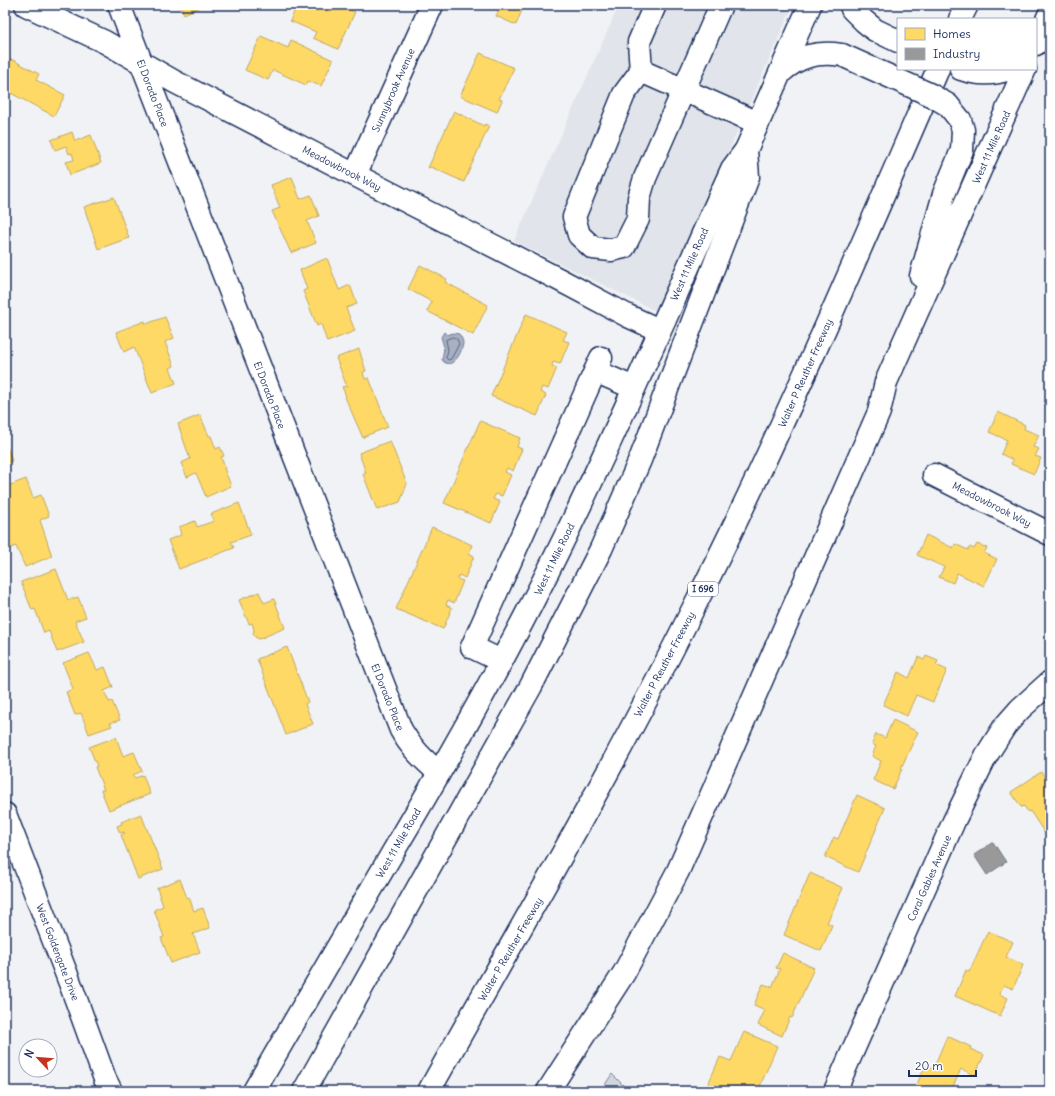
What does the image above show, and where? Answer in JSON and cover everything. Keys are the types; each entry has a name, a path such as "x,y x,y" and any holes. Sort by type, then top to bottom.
{"main road":[{"name":"Meadowbrook Way","path":"26,5 105,42 141,61 175,82 628,316 659,330"},
{"name":"El Dorado Place","path":"119,5 401,730 407,742 417,754 439,773"},
{"name":"Sunnybrook Avenue","path":"355,175 432,5"},
{"path":"655,5 639,42 641,71 624,94 574,217 579,235 593,248 611,250 624,247 638,219 639,198 646,178 722,5"},
{"name":"West 11 Mile Road","path":"254,1091 439,773 530,606 575,516 732,169 746,150 810,5"},
{"path":"960,18 966,5"},
{"path":"855,10 875,30 897,40"},
{"path":"1037,42 1050,12"},
{"path":"780,73 788,65 806,56 822,53 842,55 932,95 948,105 960,120 963,130 962,150 944,194 898,356"},
{"name":"Walter P Reuther Freeway","path":"429,1091 596,794 694,608 798,391 938,70"},
{"path":"970,71 992,74 1006,70"},
{"name":"West 11 Mile Road","path":"548,1091 624,973 678,871 879,412 886,382 1025,70"},
{"path":"641,71 758,122"},
{"path":"304,1091 531,686 601,549 640,460 748,176 746,150"},
{"path":"501,661 472,647 598,364 634,388"},
{"name":"Meadowbrook Way","path":"934,475 1050,534"},
{"name":"Coral Gables Avenue","path":"835,1091 954,821 986,756 1005,726 1020,709 1050,682"},
{"name":"West Goldengate Drive","path":"5,814 105,1079 111,1091"}],"shaded area":[{"path":"619,5 793,5 658,312 514,241"},
{"path":"612,1074 629,1091 601,1091"}],"water":[{"path":"444,332 447,335 453,333 459,334 463,342 463,347 459,355 450,364 442,360 444,347 441,337"}],"building: Homes":[{"path":"180,5 205,5 184,14"},
{"path":"297,5 312,5 323,10 326,5 347,5 345,8 355,12 338,49 313,38 316,32 290,21"},
{"path":"501,5 524,5 516,25 496,16"},
{"path":"261,36 288,48 291,40 333,60 321,86 308,81 306,85 273,70 268,80 245,70"},
{"path":"480,53 514,68 499,99 502,100 497,112 460,96"},
{"path":"5,59 9,61 11,59 39,74 36,80 65,95 54,116 5,90"},
{"path":"454,111 484,126 485,124 489,126 464,182 431,167 428,168"},
{"path":"72,132 75,141 91,135 101,163 70,175 66,162 74,160 72,153 69,154 66,146 55,150 51,140"},
{"path":"292,177 300,199 311,195 319,216 307,221 316,243 291,253 272,211 280,208 271,185"},
{"path":"114,197 129,238 98,249 84,207"},
{"path":"327,258 339,290 350,285 357,304 346,308 355,331 327,342 321,324 317,326 303,291 307,289 300,270"},
{"path":"420,265 447,279 445,282 488,305 473,335 427,311 432,302 408,289"},
{"path":"526,314 567,332 563,340 569,342 560,364 553,362 552,366 557,368 548,389 542,387 540,392 546,395 537,416 491,396"},
{"path":"165,317 174,338 165,342 174,366 170,368 176,383 152,393 134,347 124,352 116,332 145,321 146,324"},
{"path":"359,349 366,371 363,372 365,379 369,378 388,427 363,438 345,397 346,396 342,387 347,387 336,358"},
{"path":"998,412 1025,425 1024,429 1039,435 1033,447 1039,449 1035,456 1041,458 1034,474 1011,464 1013,460 1001,454 1007,440 989,432"},
{"path":"200,415 216,449 220,447 224,456 221,457 231,486 206,497 196,473 187,477 181,463 190,459 178,424"},
{"path":"480,421 520,438 517,447 522,449 513,471 507,468 505,472 511,475 502,496 496,494 493,499 500,502 491,523 444,503"},
{"path":"390,441 407,484 400,502 377,510 363,474 366,473 359,453"},
{"path":"7,447 12,461 7,463 5,466 5,448"},
{"path":"26,479 33,498 41,495 49,516 40,520 52,556 25,567 16,546 8,549 5,541 5,487"},
{"path":"239,503 251,535 231,542 234,548 179,569 168,540 181,535 179,527 195,521 197,527 214,521 211,514"},
{"path":"432,527 472,545 469,553 474,556 465,578 459,575 457,579 463,581 454,603 448,600 446,605 452,608 443,629 396,609"},
{"path":"926,535 953,548 955,544 968,550 970,547 974,549 977,544 987,548 984,553 997,559 984,586 957,573 953,583 939,577 944,567 917,555"},
{"path":"56,569 68,600 78,597 86,617 75,621 84,642 57,652 49,631 44,633 35,609 32,610 21,582"},
{"path":"259,592 264,603 274,599 285,628 259,639 255,637 252,623 249,624 239,600"},
{"path":"287,647 308,702 305,704 313,724 286,735 257,659"},
{"path":"89,653 97,670 105,667 113,687 104,691 109,702 112,701 120,720 110,723 112,726 89,734 81,713 75,715 66,692 73,689 63,663"},
{"path":"926,656 938,661 936,665 947,670 933,702 916,695 907,716 883,705 898,672 909,678 918,657 924,660"},
{"path":"893,720 918,732 893,789 873,780 881,761 872,756 876,746 872,744 876,734 885,738"},
{"path":"116,737 123,756 134,752 142,771 133,775 135,778 143,775 150,794 109,810 101,790 104,790 95,767 97,766 89,747"},
{"path":"1041,772 1047,780 1045,781 1050,789 1050,832 1046,835 1030,811 1028,812 1024,806 1021,807 1011,792"},
{"path":"857,795 885,808 858,872 825,857 834,837 838,839"},
{"path":"141,814 163,869 138,879 121,835 125,833 120,833 117,826 122,824 121,822"},
{"path":"810,873 843,888 827,923 832,925 821,951 784,935"},
{"path":"180,879 187,898 189,897 194,911 203,908 210,928 193,934 200,952 171,963 161,938 164,937 154,910 163,906 157,888"},
{"path":"988,931 1013,942 1006,957 1023,965 1013,989 1004,985 999,994 1008,998 1000,1016 955,996 966,970 969,972"},
{"path":"783,953 814,968 792,1018 790,1017 782,1036 758,1025 765,1010 754,1005 763,984 772,987 780,969 776,968"},
{"path":"744,1032 777,1046 758,1091 746,1091 737,1087 735,1091 705,1091 720,1057 731,1061"},
{"path":"947,1036 984,1055 975,1075 961,1069 951,1091 914,1091 925,1066 933,1069"}],"building: Industry":[{"path":"993,842 1006,862 987,875 974,855"}]}
